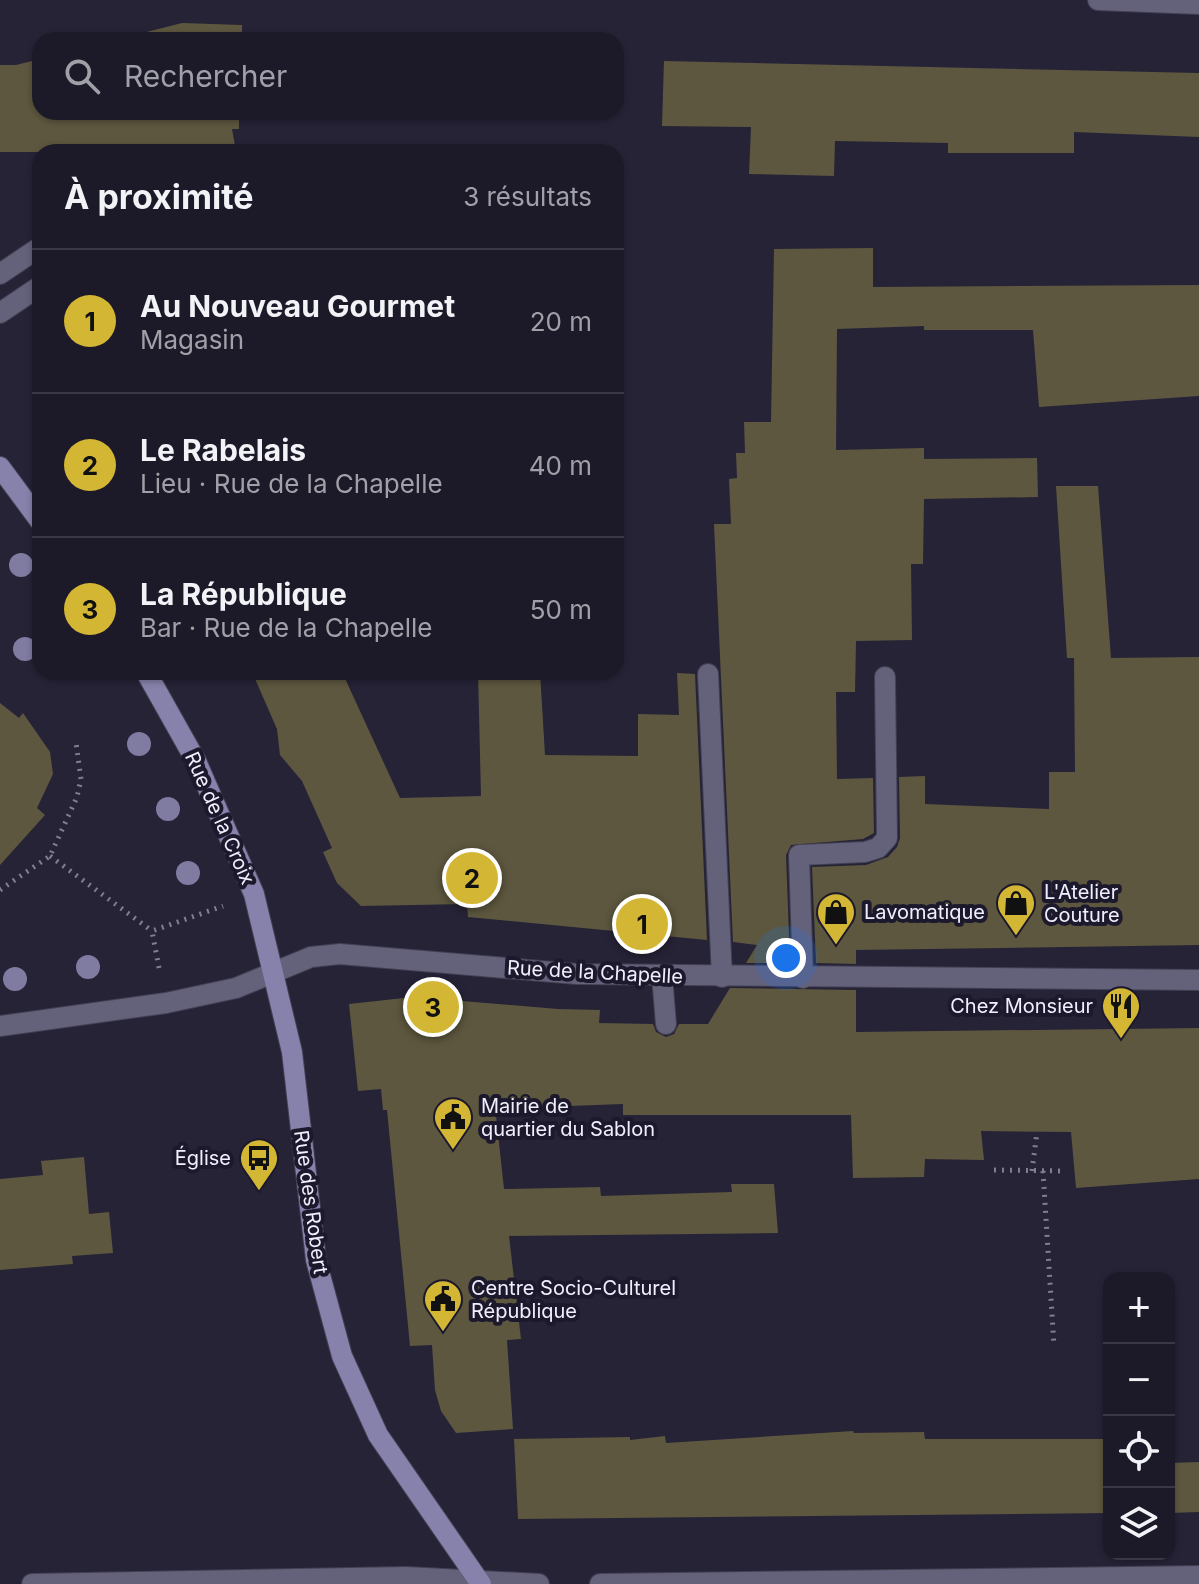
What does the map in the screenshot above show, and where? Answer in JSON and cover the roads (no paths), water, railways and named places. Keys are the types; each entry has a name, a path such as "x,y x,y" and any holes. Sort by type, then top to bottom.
{"street":[{"path":"1098,0 1199,4"},
{"path":"0,274 32,252"},
{"path":"0,313 32,291"},
{"path":"0,467 32,510"},
{"path":"708,674 722,977"},
{"path":"803,978 799,855 865,852 878,848 887,838 885,677"},
{"name":"Rue de la Croix","path":"150,680 196,761 254,894 273,973"},
{"name":"Rue de la Chapelle","path":"0,1026 166,1003 236,988 311,957 340,954 577,974 1199,980"},
{"name":"Rue des Robert","path":"273,973 292,1052 316,1260 342,1356 378,1435 479,1581"},
{"path":"662,976 666,1024"},
{"path":"600,1584 1199,1576"},
{"path":"32,1584 406,1577 539,1584"}],"place":[{"name":"Le Rabelais","path":"472,878"},
{"name":"Au Nouveau Gourmet","path":"642,924"},
{"name":"L'Atelier Couture","path":"1016,937"},
{"name":"Lavomatique","path":"836,946"},
{"name":"La République","path":"433,1007"},
{"name":"Chez Monsieur","path":"1121,1040"},
{"name":"Mairie de quartier du Sablon","path":"453,1151"},
{"name":"Église","path":"259,1192"},
{"name":"Centre Socio-Culturel République","path":"443,1333"}]}
